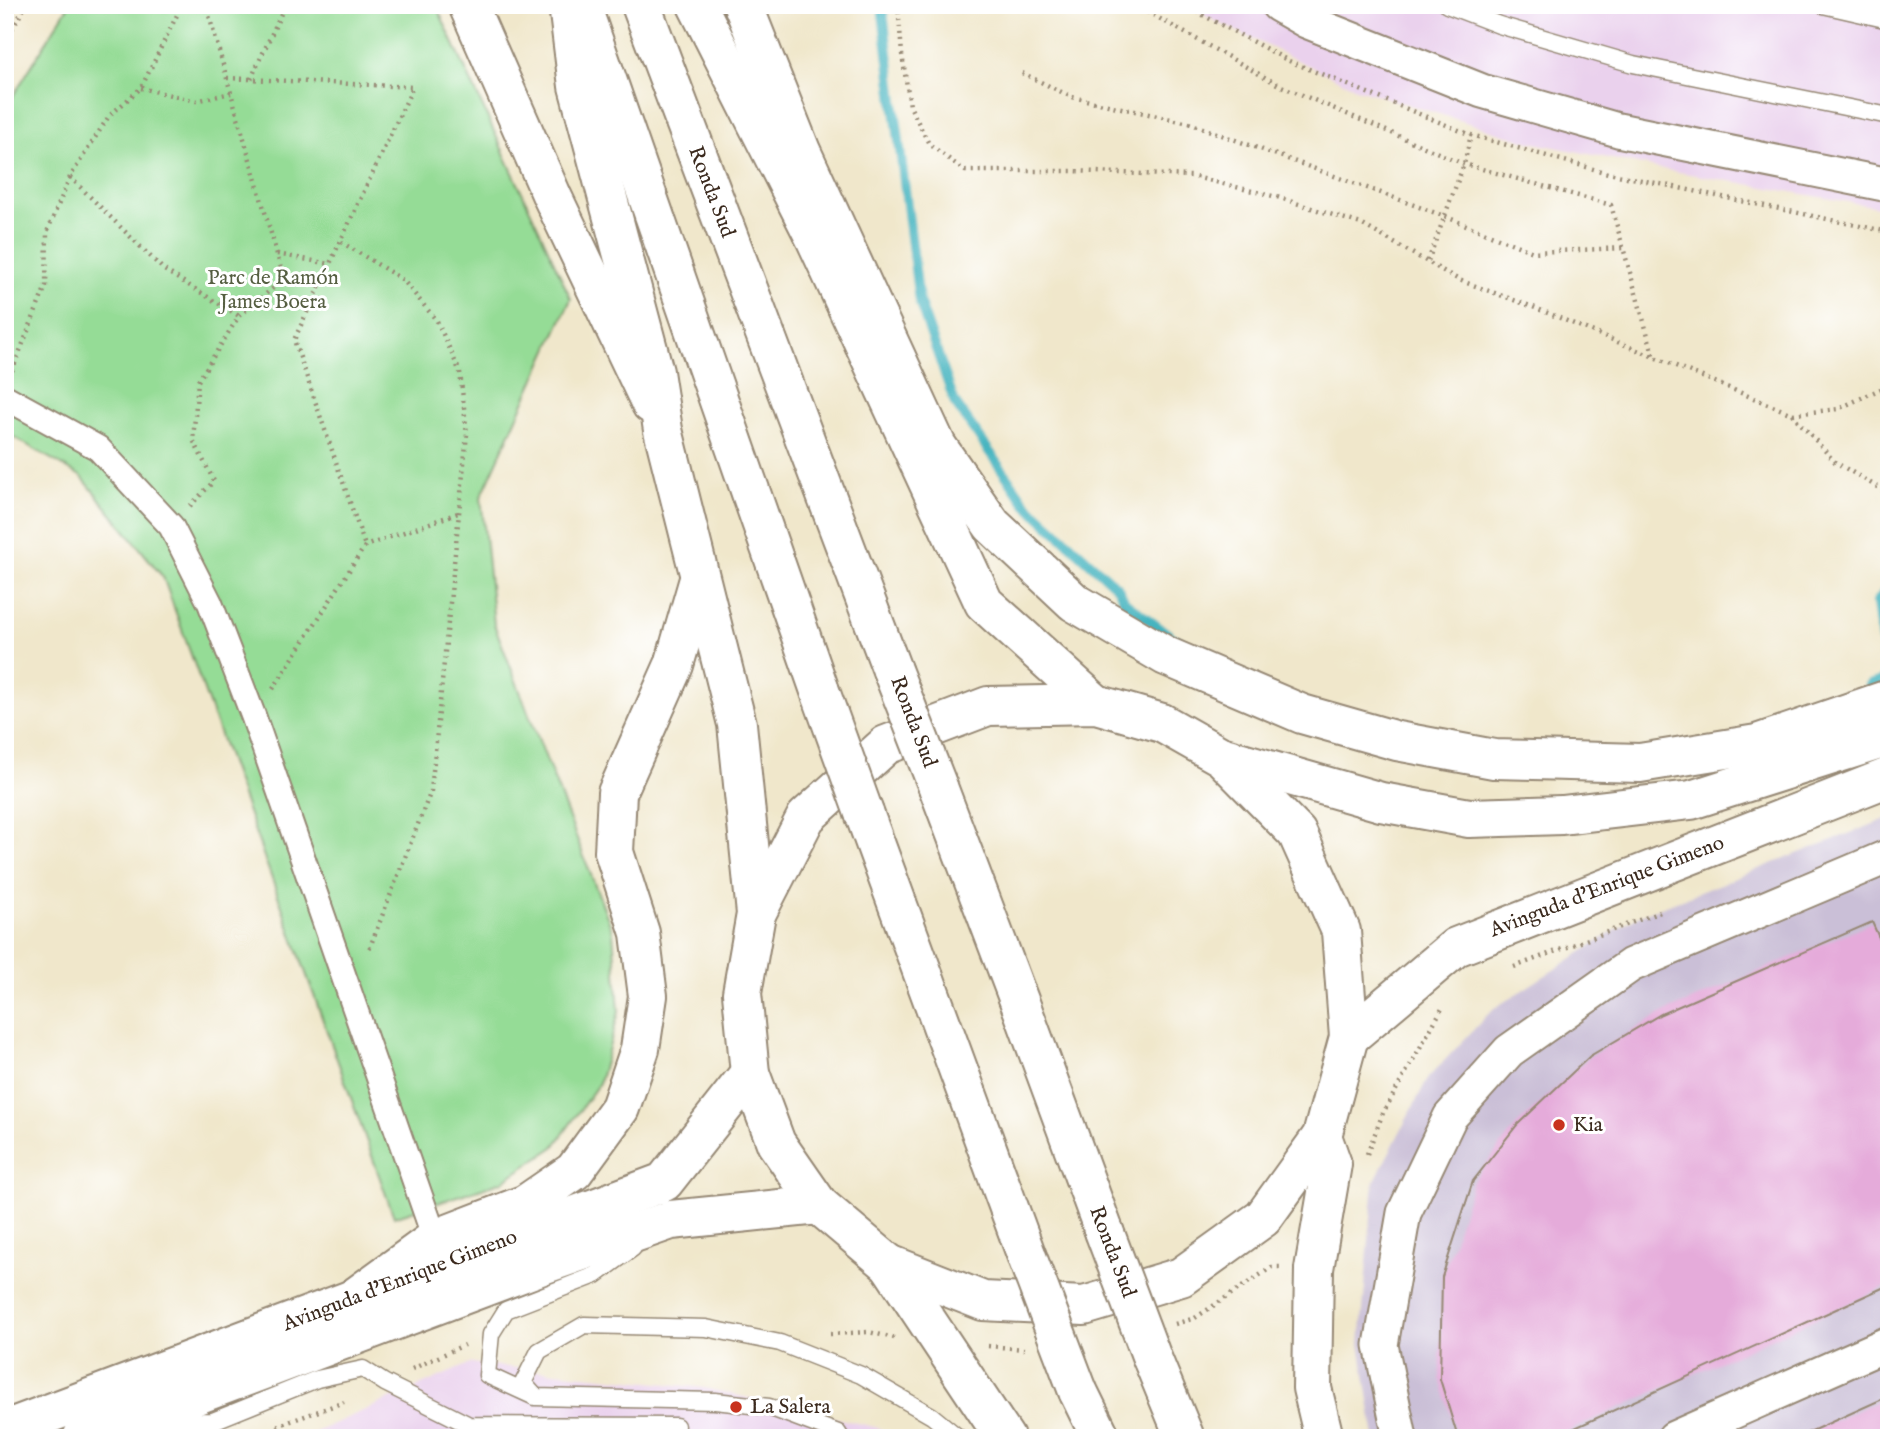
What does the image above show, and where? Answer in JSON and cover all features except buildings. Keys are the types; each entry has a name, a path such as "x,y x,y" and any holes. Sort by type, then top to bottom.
{"main road":[{"path":"468,5 552,197 663,430"},
{"path":"568,5 578,86 654,372 663,430 737,724 756,914 742,993 750,1073 776,1143 819,1205 889,1264 1005,1438"},
{"path":"581,5 864,813 1027,1257 1079,1391 1101,1438"},
{"name":"Ronda Sud","path":"640,5 1023,1011 1104,1231 1161,1342 1185,1438"},
{"path":"697,5 815,238 984,603 1096,704"},
{"path":"725,5 815,238"},
{"path":"743,5 801,151 937,446 992,525 1074,602 1166,656 1302,714 1397,741 1494,759 1640,763 1757,744 1889,699"},
{"path":"354,1298 435,1239 526,1204 574,1171 620,1108 640,1049 648,996 640,933 614,852 617,793 674,666 699,577"},
{"path":"756,914 806,817 886,745 988,706 1096,704 1162,723 1222,757 1381,802 1469,818 1562,814 1691,800 1889,737"},
{"path":"889,1264 983,1301 1084,1306 1169,1281 1181,1277 1263,1218 1322,1136 1349,1037 1341,930 1297,833 1222,757"},
{"name":"Avinguda d'Enrique Gimeno","path":"1349,1037 1456,947 1889,777"},
{"name":"Avinguda d'Enrique Gimeno","path":"5,1430 664,1182 750,1073"},
{"path":"1322,1136 1332,1164 1314,1269 1312,1388 1324,1438"},
{"name":"Avinguda d'Enrique Gimeno","path":"82,1438 535,1268 671,1220 819,1205"}],"street":[{"path":"1278,5 1306,21 1482,91 1618,130 1889,185"},
{"path":"8,386 97,448 171,526 210,603 254,718 435,1239"},
{"path":"1400,1438 1381,1345 1404,1213 1450,1117 1509,1051 1631,965 1887,861"},
{"path":"1674,1438 1889,1343"}],"lane":[{"path":"1447,5 1499,25 1633,64 1889,116"},
{"path":"1823,5 1889,20"},
{"path":"671,1220 596,1275 506,1310 491,1334 487,1375 535,1397 715,1401 769,1407 838,1433 841,1438"},
{"path":"535,1397 523,1383 539,1351 584,1325 706,1328 780,1343 861,1375 933,1416 959,1438"},
{"path":"122,1423 213,1421 317,1379 363,1369 469,1425 676,1426"},
{"path":"525,1424 540,1438"}],"path":[{"path":"5,41 26,5"},
{"path":"8,386 46,286 47,232 70,177 109,116 141,88 182,5"},
{"path":"171,526 214,481 193,440 198,381 239,316 284,279 206,5"},
{"path":"251,79 285,5"},
{"path":"898,5 902,54 911,106 929,144 965,171 1073,171 1191,176 1277,197 1361,224 1459,280 1533,307 1792,414 1835,462 1889,494"},
{"path":"1135,5 1279,85 1464,164 1611,205 1654,357"},
{"path":"1022,73 1072,97 1189,123 1533,251 1623,248"},
{"path":"227,78 413,87 294,340 365,546"},
{"path":"141,88 196,101 231,93"},
{"path":"1428,261 1464,164 1471,135"},
{"path":"70,177 164,270 239,316"},
{"path":"341,242 403,280 437,321 460,372 467,434 430,791 351,997"},
{"path":"277,254 330,264"},
{"path":"1792,414 1838,409 1889,385"},
{"path":"254,718 365,546 458,513"},
{"path":"1514,967 1670,909"},
{"path":"1366,1159 1382,1113 1445,1005"},
{"path":"1161,1342 1272,1267 1314,1269"},
{"path":"952,1357 965,1343 1030,1350"}],"shaded area":[{"path":"1189,5 1889,5 1889,209 1667,170 1530,142 1358,89 1209,18"},
{"path":"1889,818 1889,1438 1375,1438 1360,1344 1374,1182 1428,1078 1493,1009 1638,916"},
{"path":"471,1363 704,1388 879,1428 893,1438 302,1438"}],"green space":[{"name":"Parc de Ramón James Boera","path":"69,5 436,5 571,299 481,497 494,624 613,932 619,1012 599,1083 554,1147 503,1181 394,1217 163,577 82,477 5,432 5,109"}],"waterway":[{"path":"882,5 919,301 955,403 1027,505 1118,588 1125,602 1181,642"},
{"path":"1870,685 1887,679 1877,602 1889,586"}],"place":[{"name":"Kia","path":"1559,1125"},
{"name":"La Salera","path":"736,1407"}]}
